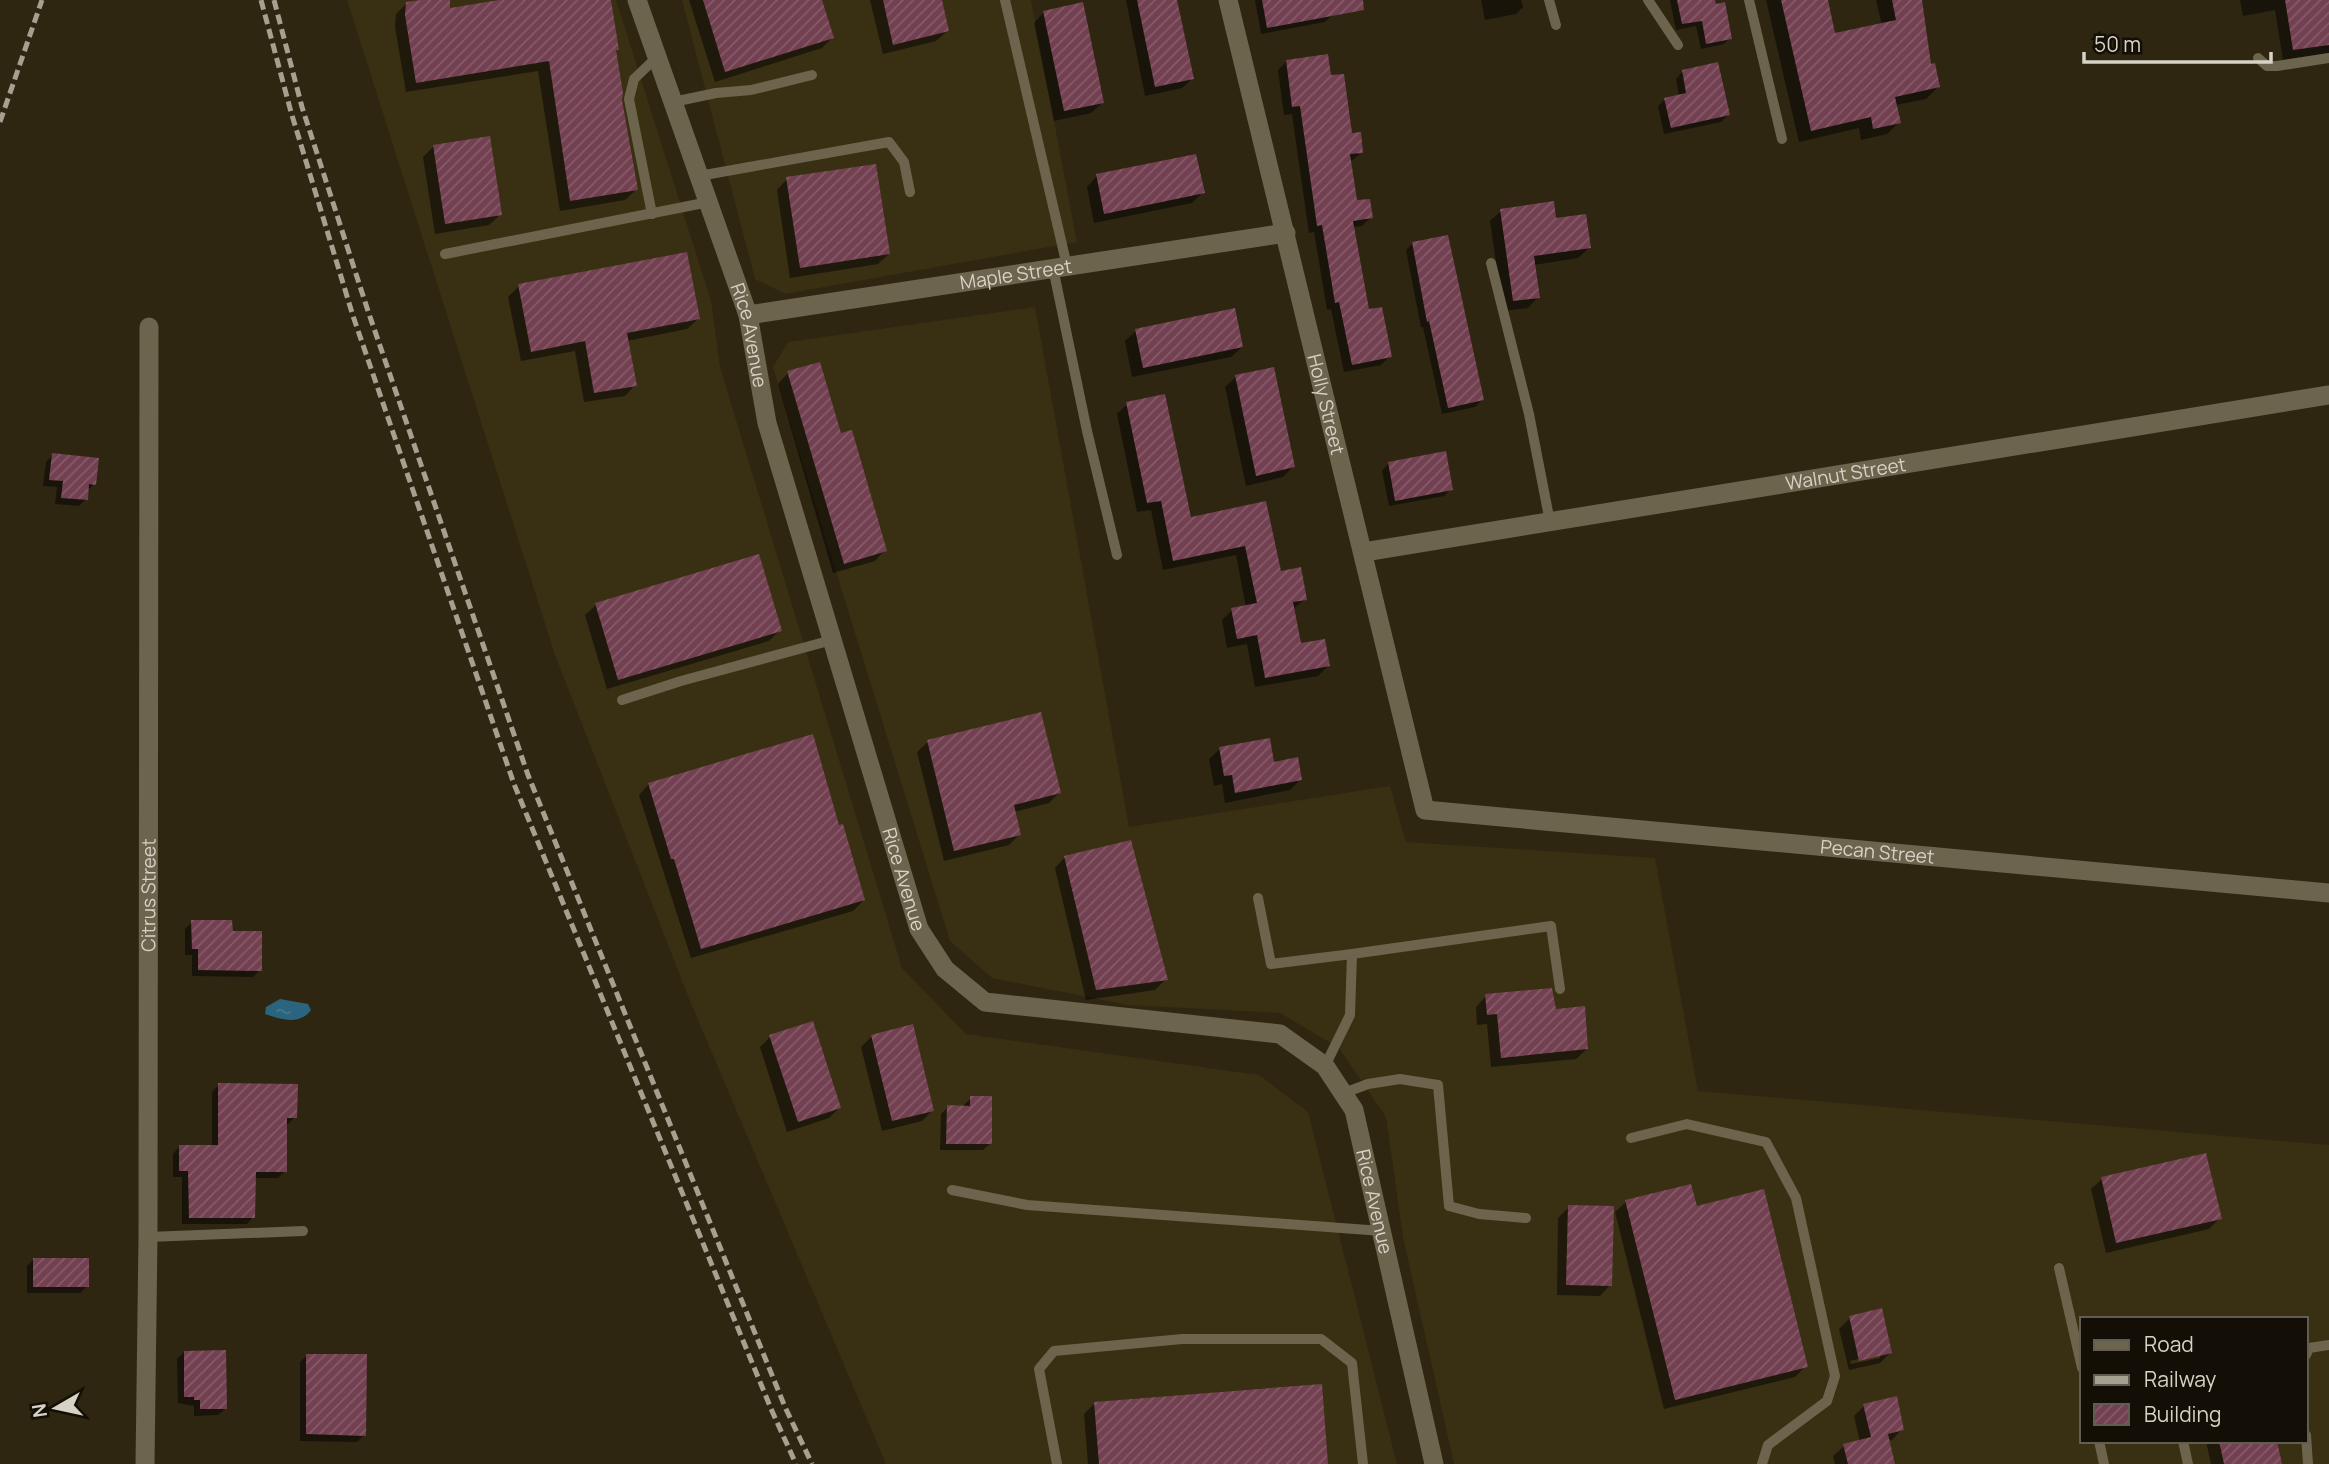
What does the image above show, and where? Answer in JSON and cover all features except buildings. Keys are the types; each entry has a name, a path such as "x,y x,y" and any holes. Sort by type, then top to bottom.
{"street":[{"name":"Rice Avenue","path":"638,0 748,315 768,423 919,929 945,970 985,1002 1280,1034 1325,1066 1354,1110 1434,1464"},
{"name":"Holly Street","path":"1228,0 1364,552 1424,810"},
{"name":"Maple Street","path":"748,315 1286,233"},
{"name":"Citrus Street","path":"145,1464 148,1237 149,327"},
{"name":"Walnut Street","path":"1364,552 2329,395"},
{"name":"Pecan Street","path":"1424,810 2329,892"}],"lane":[{"path":"1005,0 1060,267 1087,431 1117,555"},
{"path":"1549,0 1556,25"},
{"path":"1648,0 1678,46"},
{"path":"1749,0 1782,139"},
{"path":"652,214 629,99 634,79 657,57"},
{"path":"2258,58 2267,66 2277,66 2329,58"},
{"path":"673,103 716,93 751,90 812,75"},
{"path":"699,176 889,142 904,163 910,192"},
{"path":"445,254 709,202"},
{"path":"1491,263 1529,414 1550,522"},
{"path":"622,700 832,640"},
{"path":"1258,898 1271,964 1551,926 1560,989"},
{"path":"1325,1066 1350,1015 1352,954"},
{"path":"1344,1093 1368,1084 1400,1079 1438,1085 1449,1206 1479,1214 1525,1219"},
{"path":"1631,1138 1688,1124 1766,1142 1796,1198 1835,1376 1827,1401 1768,1445 1762,1464"},
{"path":"952,1190 1027,1205 1382,1231"},
{"path":"148,1237 303,1231"},
{"path":"2059,1268 2080,1359"},
{"path":"1057,1464 1040,1368 1054,1351 1182,1339 1321,1339 1352,1363 1363,1464"},
{"path":"2308,1350 2329,1345"},
{"path":"2100,1443 2105,1464"},
{"path":"2183,1443 2188,1464"},
{"path":"2307,1443 2308,1464"}],"shaded area":[{"path":"347,0 616,0 711,301 720,367 902,968 966,1034 1259,1075 1308,1112 1397,1464 886,1464 690,1001 555,655"},
{"path":"682,0 1031,0 1077,242 785,294 755,279"},
{"path":"1035,307 1129,827 1390,786 1406,842 1655,858 1698,1091 2329,1145 2329,1464 1454,1464 1403,1237 1386,1117 1339,1048 1280,1013 1128,1005 992,978 950,941 773,367 788,342"}],"water":[{"path":"280,999 308,1004 311,1010 295,1020 265,1014 266,1007"}],"railway":[{"path":"0,122 42,0"},
{"path":"261,0 291,112 353,316 514,784 796,1464"},
{"path":"274,0 302,107 368,311 528,775 785,1407 812,1464"}]}
